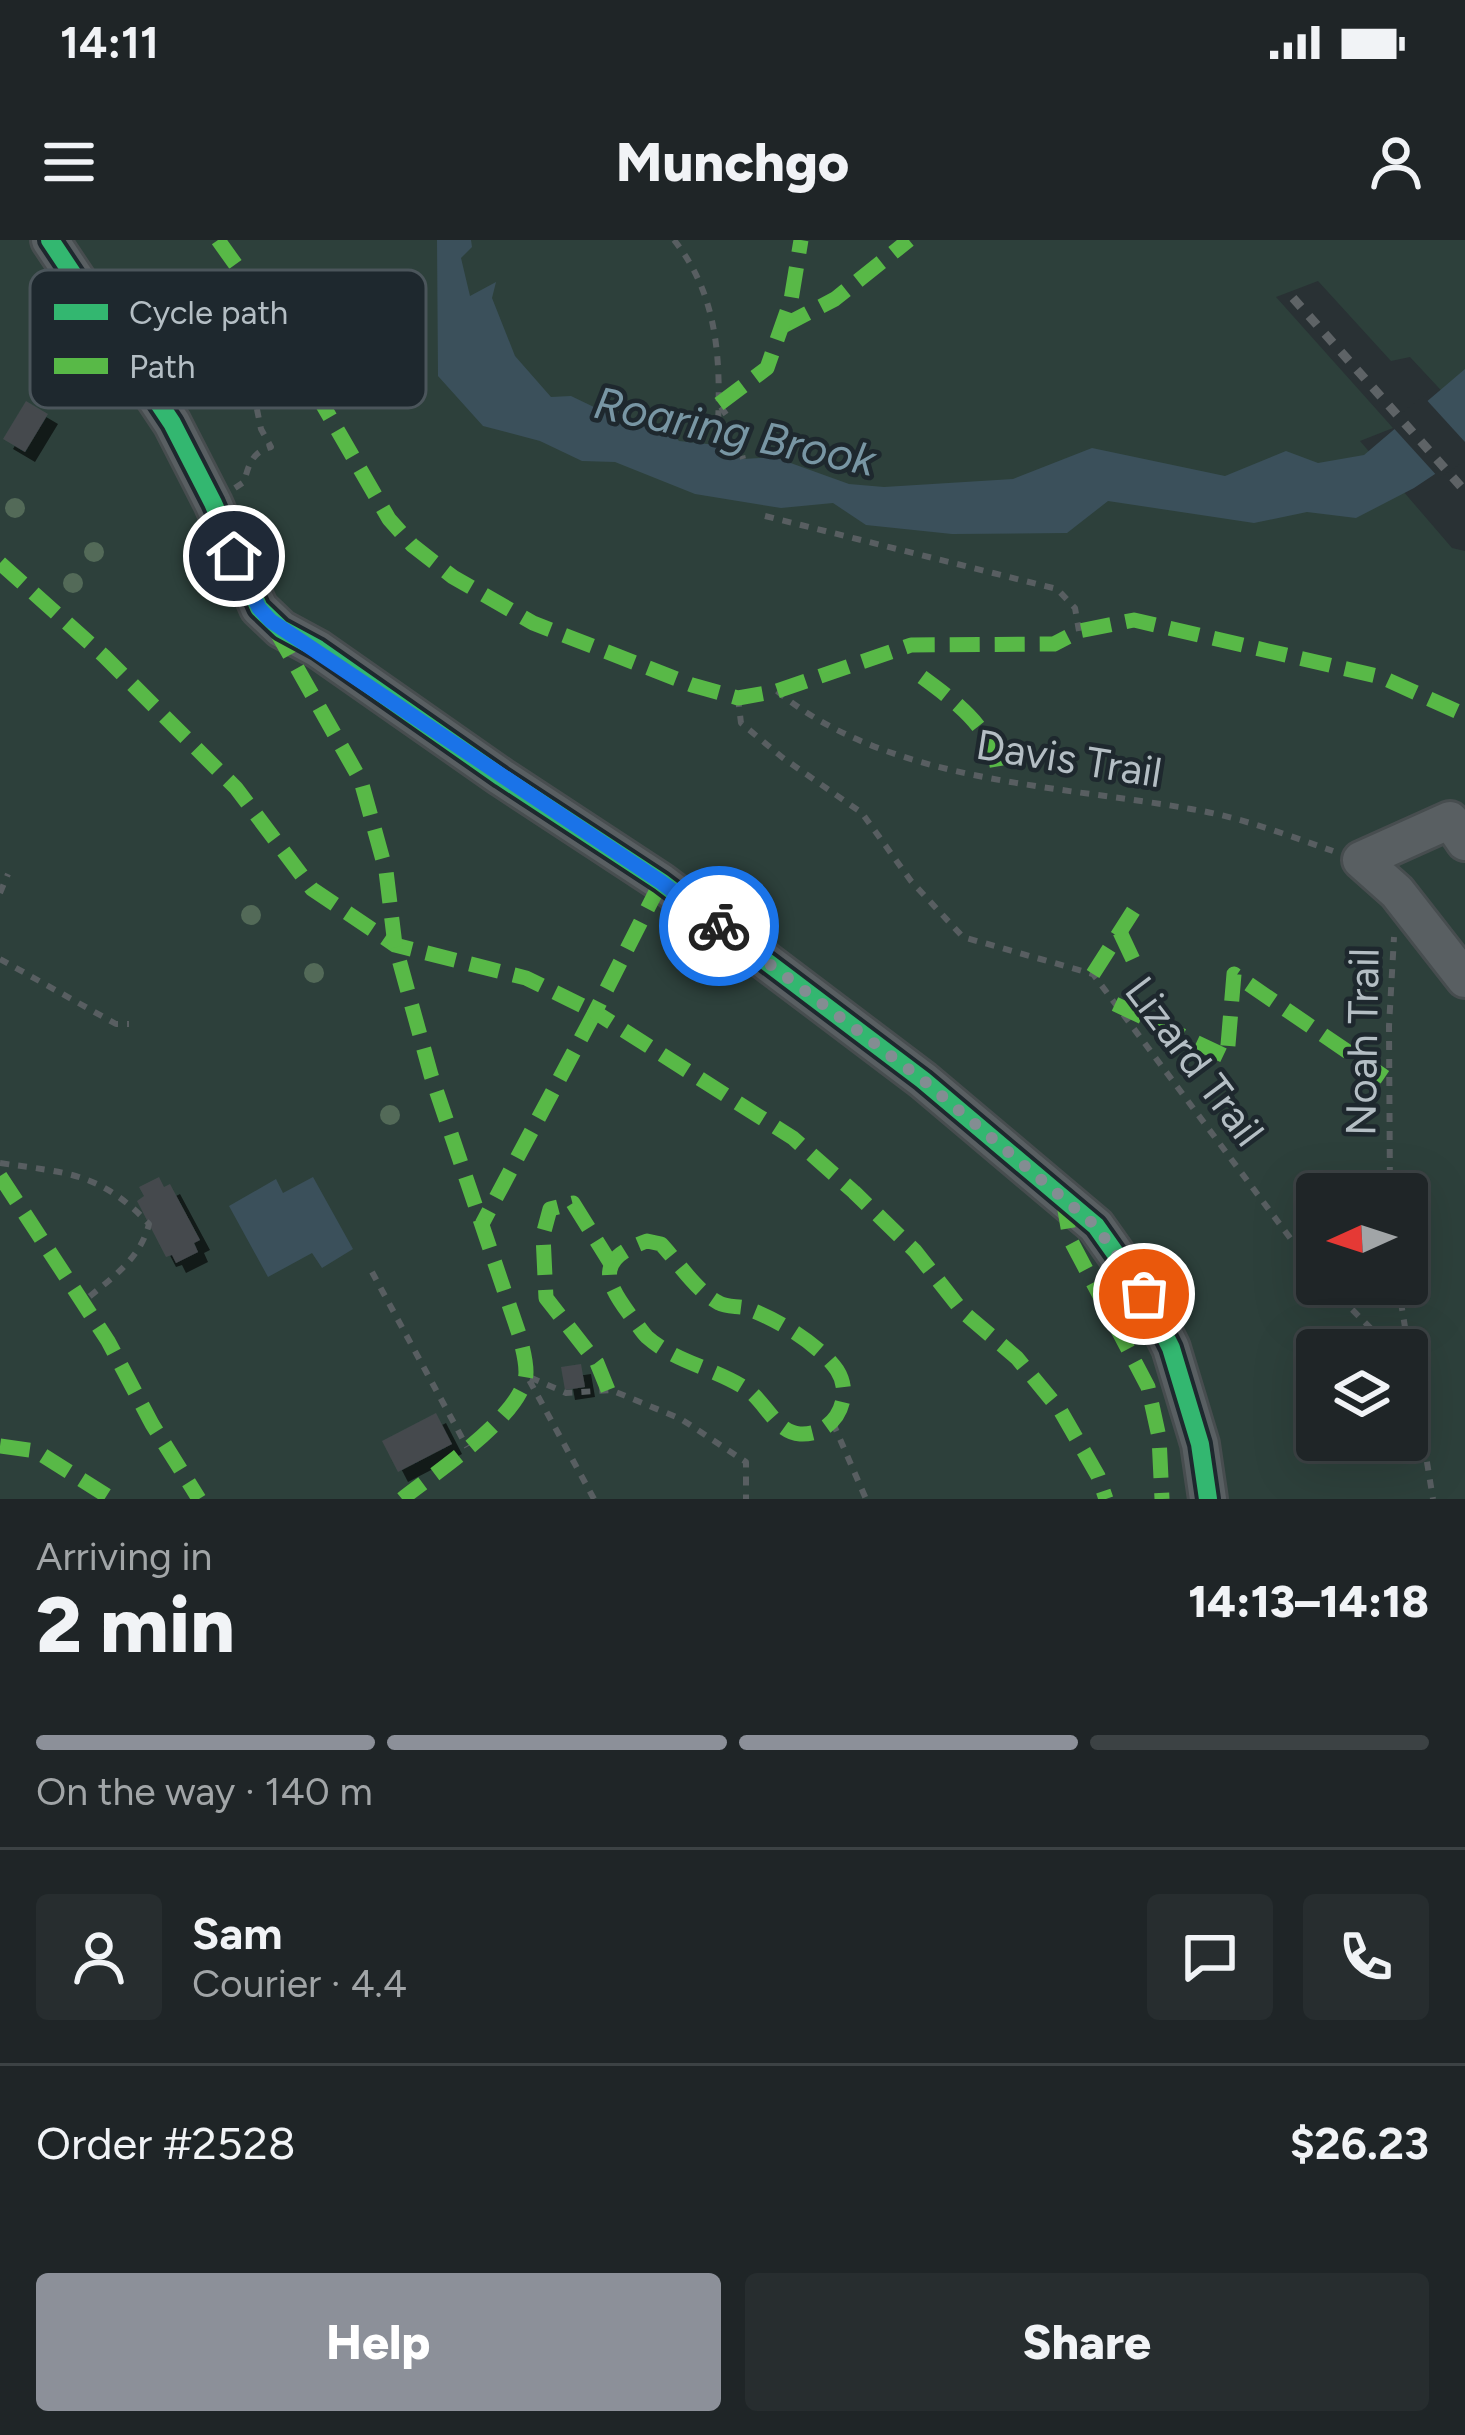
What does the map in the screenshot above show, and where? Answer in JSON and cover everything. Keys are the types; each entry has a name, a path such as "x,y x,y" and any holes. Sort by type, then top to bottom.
{"lane":[{"path":"50,240 70,270"},
{"path":"160,408 259,608 271,621 661,882 923,1080 1096,1226 1144,1294 1171,1348 1200,1444 1208,1499"},
{"path":"1465,842 1450,820 1361,860 1397,892 1465,980"}],"path":[{"path":"674,240 708,297 719,352 717,445"},
{"path":"719,404 737,430 743,459"},
{"path":"209,506 244,482 250,460 260,449 271,447 256,408"},
{"path":"765,516 1057,589 1075,608 1079,631"},
{"path":"0,893 8,874"},
{"path":"0,959 116,1024 129,1024"},
{"path":"0,1163 95,1181 116,1192 149,1225 144,1244 132,1260 83,1302"},
{"path":"372,1272 467,1447"},
{"path":"1348,1305 1371,1329"},
{"path":"594,1499 527,1376 566,1393 611,1390 681,1419 746,1462 746,1499"},
{"path":"833,1423 866,1499"},
{"path":"1426,1461 1433,1499"}],"green space":[{"path":"0,240 1465,240 1465,416 1410,357 1391,361 1318,281 1276,297 1393,428 1360,441 1452,548 1465,551 1465,1499 0,1499"}],"water":[{"path":"437,240 471,240 472,247 461,258 470,296 496,282 492,298 515,356 551,397 571,396 621,420 668,428 679,441 717,445 743,459 774,457 849,484 884,487 1013,479 1092,448 1225,476 1286,451 1318,463 1364,455 1465,369 1465,454 1356,518 1307,512 1254,523 1108,501 1067,533 952,534 866,525 833,503 781,508 695,494 615,462 582,461 540,441 483,426 438,376"},
{"path":"313,1177 353,1249 322,1268 312,1253 268,1277 229,1206 276,1179 283,1193"}],"pier":[{"path":"1423,396 1465,442 1465,461 1439,478 1389,423"}],"building":[{"path":"26,401 30,408 48,414 25,452 3,439"},
{"path":"159,1177 164,1187 170,1184 200,1240 194,1243 198,1252 176,1263 172,1255 166,1257 137,1201 144,1196 139,1187"},
{"path":"581,1364 585,1387 565,1390 561,1367"},
{"path":"436,1413 452,1444 398,1472 382,1441"}],"railway":[{"path":"1293,298 1465,491"}],"marked path":[{"path":"218,240 239,270"},
{"path":"719,404 767,368 791,300 801,240"},
{"path":"781,327 835,299 909,240"},
{"path":"325,408 389,519 412,545 453,577 533,623 738,698 777,691 911,645 1054,644 1079,631 1134,620 1381,677 1465,715"},
{"path":"0,563 104,656 236,788 312,889 395,945 526,978 595,1012 482,1224"},
{"path":"275,629 361,781 386,871 395,945 431,1075 525,1363 522,1388 495,1424 402,1499"},
{"path":"922,677 962,708 984,734 997,763 998,780"},
{"path":"661,882 595,1012 793,1138 854,1192 915,1251 963,1312 1017,1358 1060,1410 1106,1499"},
{"path":"1093,974 1139,902"},
{"path":"1120,932 1136,966"},
{"path":"1115,1004 1227,1057 1234,974 1389,1080"},
{"path":"0,1176 108,1341 199,1499"},
{"path":"1063,1199 1070,1239 1148,1387 1159,1437 1162,1499"},
{"path":"608,1390 597,1363 546,1298 543,1235 550,1209 573,1203 611,1264"},
{"path":"647,1241 661,1244 711,1298 770,1318 829,1360 844,1392 831,1422 812,1433 791,1432 745,1388 647,1337 615,1291 610,1272 619,1255 647,1241"},
{"path":"0,1446 36,1451 112,1499"}],"cycle path":[{"path":"50,240 70,270"},
{"path":"162,408 213,503 259,608 281,629 318,649 661,882 923,1080 1096,1226 1144,1294 1171,1348 1200,1444 1208,1499"}],"way so far":[{"path":"719,926 923,1080 1096,1226 1144,1294"}],"route":[{"path":"234,556 259,608 271,621 661,882 719,926"}],"water label":[{"name":"Roaring Brook","path":"735,431"}]}
